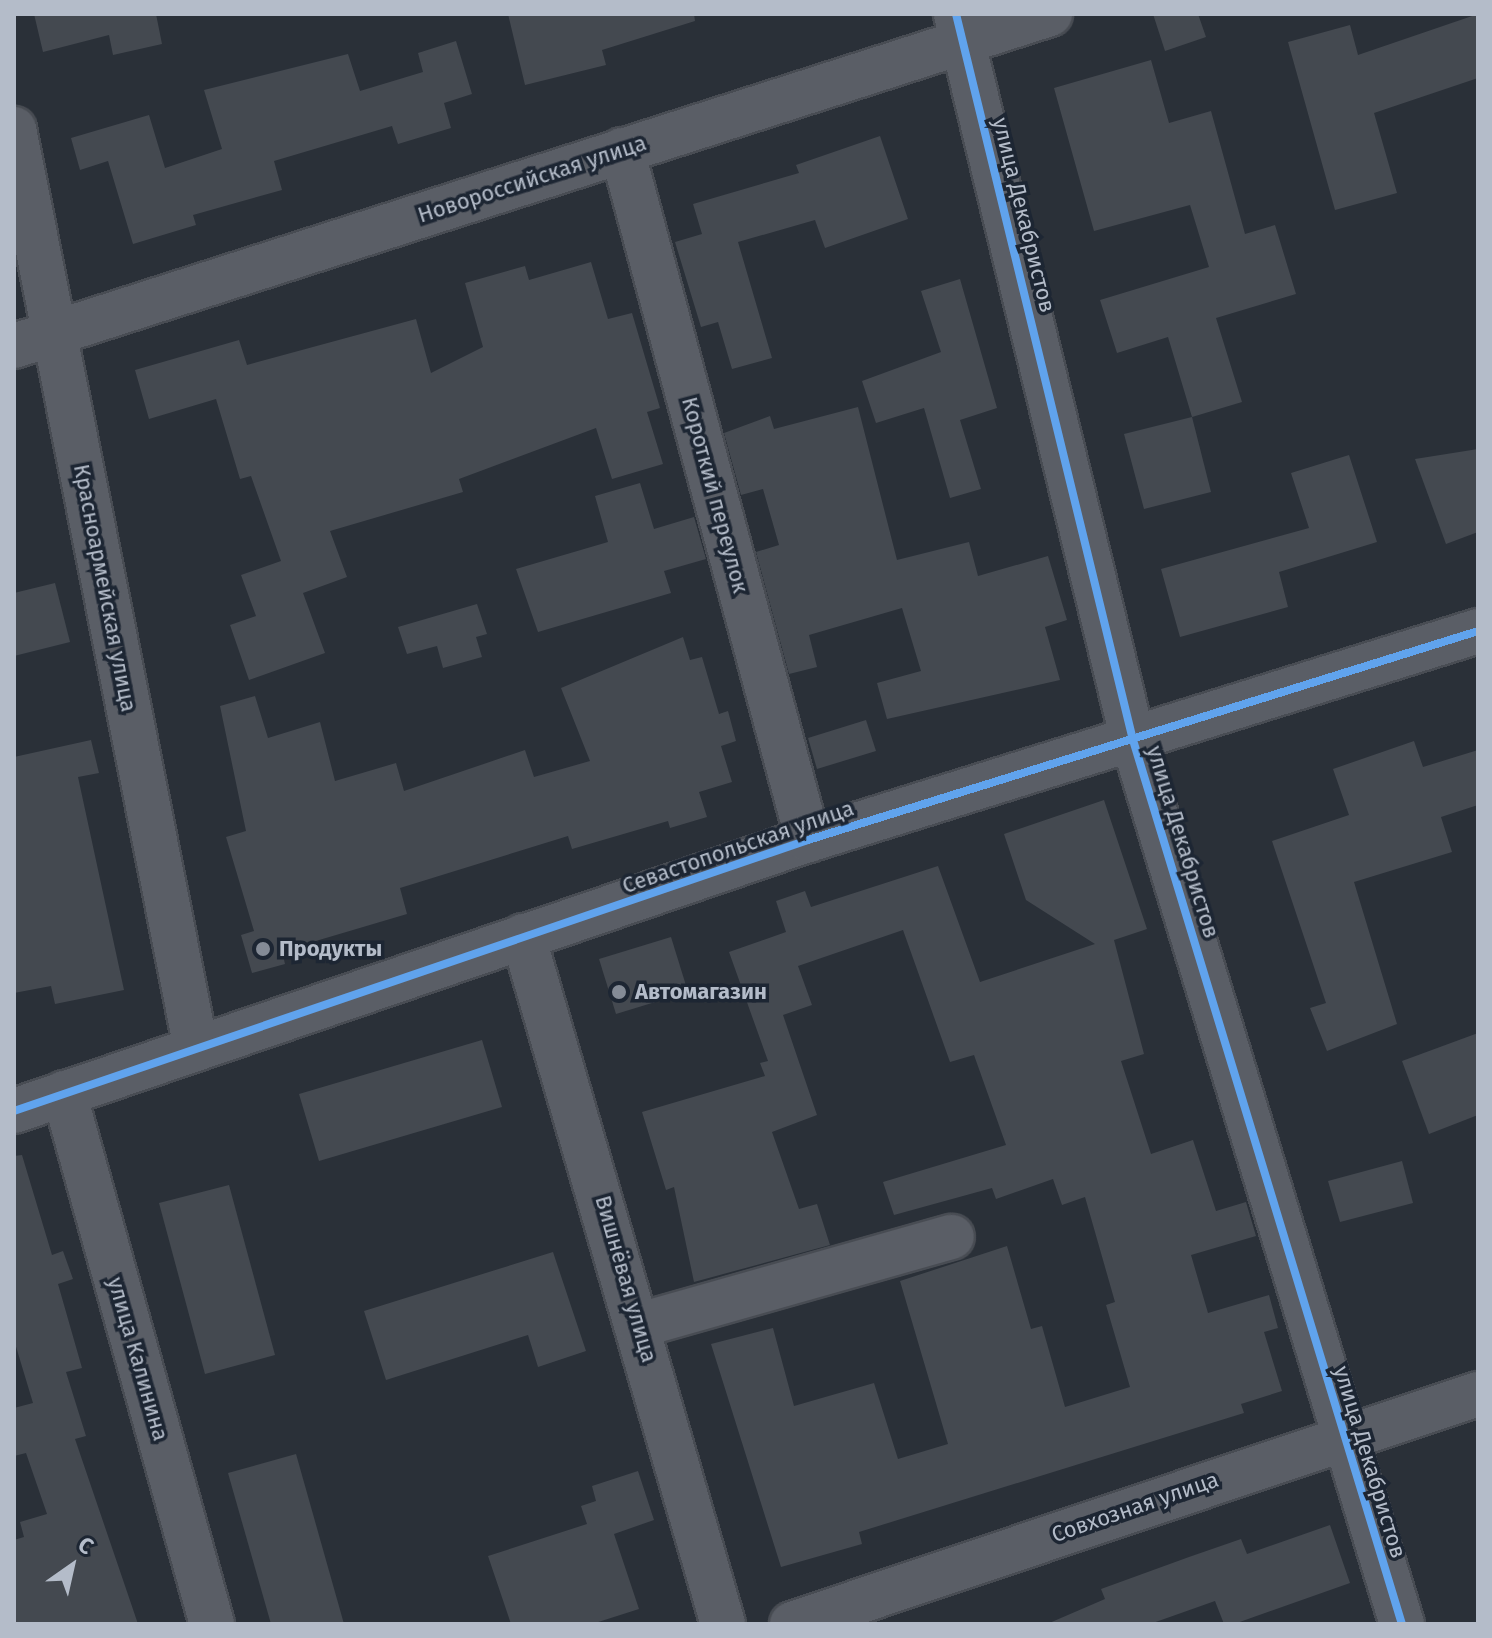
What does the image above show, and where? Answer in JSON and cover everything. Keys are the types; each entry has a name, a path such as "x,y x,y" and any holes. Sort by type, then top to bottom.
{"street":[{"name":"Новороссийская улица","path":"34,340 622,150 960,28 1050,14"},
{"name":"улица Декабристов","path":"960,28 1133,740 1402,1624"},
{"name":"Красноармейская улица","path":"14,129 34,340 196,1048"},
{"name":"Короткий переулок","path":"622,150 808,840"},
{"name":"Севастопольская улица","path":"14,1111 808,840 1478,631"},
{"name":"Вишнёвая улица","path":"523,936 640,1325 723,1624"},
{"name":"улица Калинина","path":"64,1093 212,1624"},
{"path":"640,1325 952,1237"},
{"name":"Совхозная улица","path":"792,1624 1343,1436 1478,1394"}],"building":[{"path":"34,14 156,14 162,44 113,55 109,35 43,52"},
{"path":"508,14 694,14 695,21 602,50 606,65 525,85"},
{"path":"1153,14 1198,14 1206,37 1165,51"},
{"path":"1478,14 1478,78 1374,113 1397,193 1335,210 1288,42 1350,25 1358,55"},
{"path":"456,41 472,94 444,103 451,128 398,144 392,126 274,161 282,190 193,215 196,225 133,244 108,161 80,170 71,138 149,115 165,168 222,149 204,90 348,54 360,91 423,72 418,53"},
{"path":"1151,60 1169,123 1211,111 1245,234 1275,225 1296,294 1216,318 1242,402 1192,417 1168,337 1117,353 1100,300 1209,267 1190,205 1094,231 1054,88"},
{"path":"880,136 908,219 825,248 815,220 738,242 772,358 732,369 718,322 701,327 675,242 702,234 693,204 799,173 796,165"},
{"path":"591,262 608,319 632,313 660,408 647,412 663,464 612,479 596,428 459,479 463,492 330,531 347,577 303,593 325,653 249,680 230,625 256,616 241,575 281,561 251,476 240,479 216,399 149,419 135,370 239,340 247,365 416,319 431,373 483,347 465,283 525,266 529,280"},
{"path":"960,279 997,408 960,420 981,489 950,498 924,408 876,423 862,381 941,352 921,291"},
{"path":"858,407 897,560 969,542 978,576 1048,556 1067,620 1045,627 1060,680 887,719 877,683 921,671 902,608 809,635 817,667 789,674 756,552 779,545 763,489 741,495 724,433 770,416 774,429"},
{"path":"1192,417 1211,492 1144,509 1124,434"},
{"path":"1478,449 1478,532 1446,544 1415,459"},
{"path":"1349,455 1377,542 1279,572 1288,607 1180,637 1161,569 1309,528 1291,473"},
{"path":"640,483 654,529 694,517 706,559 664,571 671,593 538,632 516,569 608,542 595,496"},
{"path":"55,583 70,642 14,656 14,593"},
{"path":"477,604 487,634 476,637 482,657 443,668 437,646 407,654 398,627"},
{"path":"683,637 690,660 702,657 719,714 728,711 736,741 721,746 732,782 699,792 707,817 670,828 668,821 572,849 568,836 400,888 407,914 282,951 285,964 252,973 241,935 254,931 226,837 246,831 220,706 255,696 268,738 320,722 335,781 396,763 404,791 525,750 534,777 590,761 561,688"},
{"path":"866,720 876,751 817,769 808,738"},
{"path":"91,740 99,773 78,777 124,990 55,1004 51,986 14,993 14,757"},
{"path":"1414,741 1423,767 1478,750 1478,805 1441,817 1452,852 1354,882 1397,1024 1327,1051 1310,1008 1326,1003 1272,841 1349,815 1333,769"},
{"path":"1104,800 1147,929 1114,940 1144,1054 1121,1061 1151,1154 1193,1140 1216,1211 1246,1202 1256,1236 1191,1255 1208,1313 1269,1295 1278,1328 1264,1332 1282,1391 1241,1404 1244,1413 859,1532 862,1544 781,1567 711,1344 773,1328 794,1406 874,1383 898,1459 948,1444 900,1281 1007,1246 1031,1329 1042,1326 1065,1407 1130,1387 1106,1305 1115,1302 1085,1197 1062,1205 1053,1179 996,1199 992,1188 894,1215 883,1182 1006,1145 974,1055 950,1062 903,930 798,966 812,1005 783,1015 817,1115 772,1132 799,1209 817,1204 830,1245 694,1282 674,1187 666,1190 642,1112 765,1076 760,1063 768,1061 729,952 786,932 776,901 805,891 811,907 938,866 980,982 1095,944 1026,900 1004,834"},
{"path":"671,937 688,992 616,1014 599,959"},
{"path":"1478,1033 1478,1115 1429,1134 1402,1061"},
{"path":"482,1040 502,1107 319,1161 299,1094"},
{"path":"22,1155 52,1255 63,1251 73,1279 58,1284 82,1368 66,1372 86,1436 75,1439 138,1624 14,1624 14,1540 24,1537 20,1522 47,1514 26,1453 14,1456 14,1408 33,1403 14,1340 14,1156"},
{"path":"1402,1161 1413,1203 1340,1222 1328,1181"},
{"path":"229,1185 275,1355 205,1374 159,1203"},
{"path":"553,1252 586,1351 538,1367 528,1335 386,1380 364,1311"},
{"path":"296,1454 344,1624 271,1624 228,1473"},
{"path":"638,1471 654,1520 614,1534 639,1609 592,1624 511,1624 488,1556 587,1524 581,1506 596,1501 592,1486"},
{"path":"1330,1525 1350,1583 1234,1624 1224,1624 1215,1601 1150,1624 1047,1624 1105,1599 1101,1589 1189,1557 1241,1539 1247,1554"}],"cycle path":[{"path":"956,14 1133,740 1402,1624"},
{"path":"14,1111 808,840 1478,631"}],"place":[{"name":"Продукты","path":"263,949"},
{"name":"Автомагазин","path":"619,992"}]}
